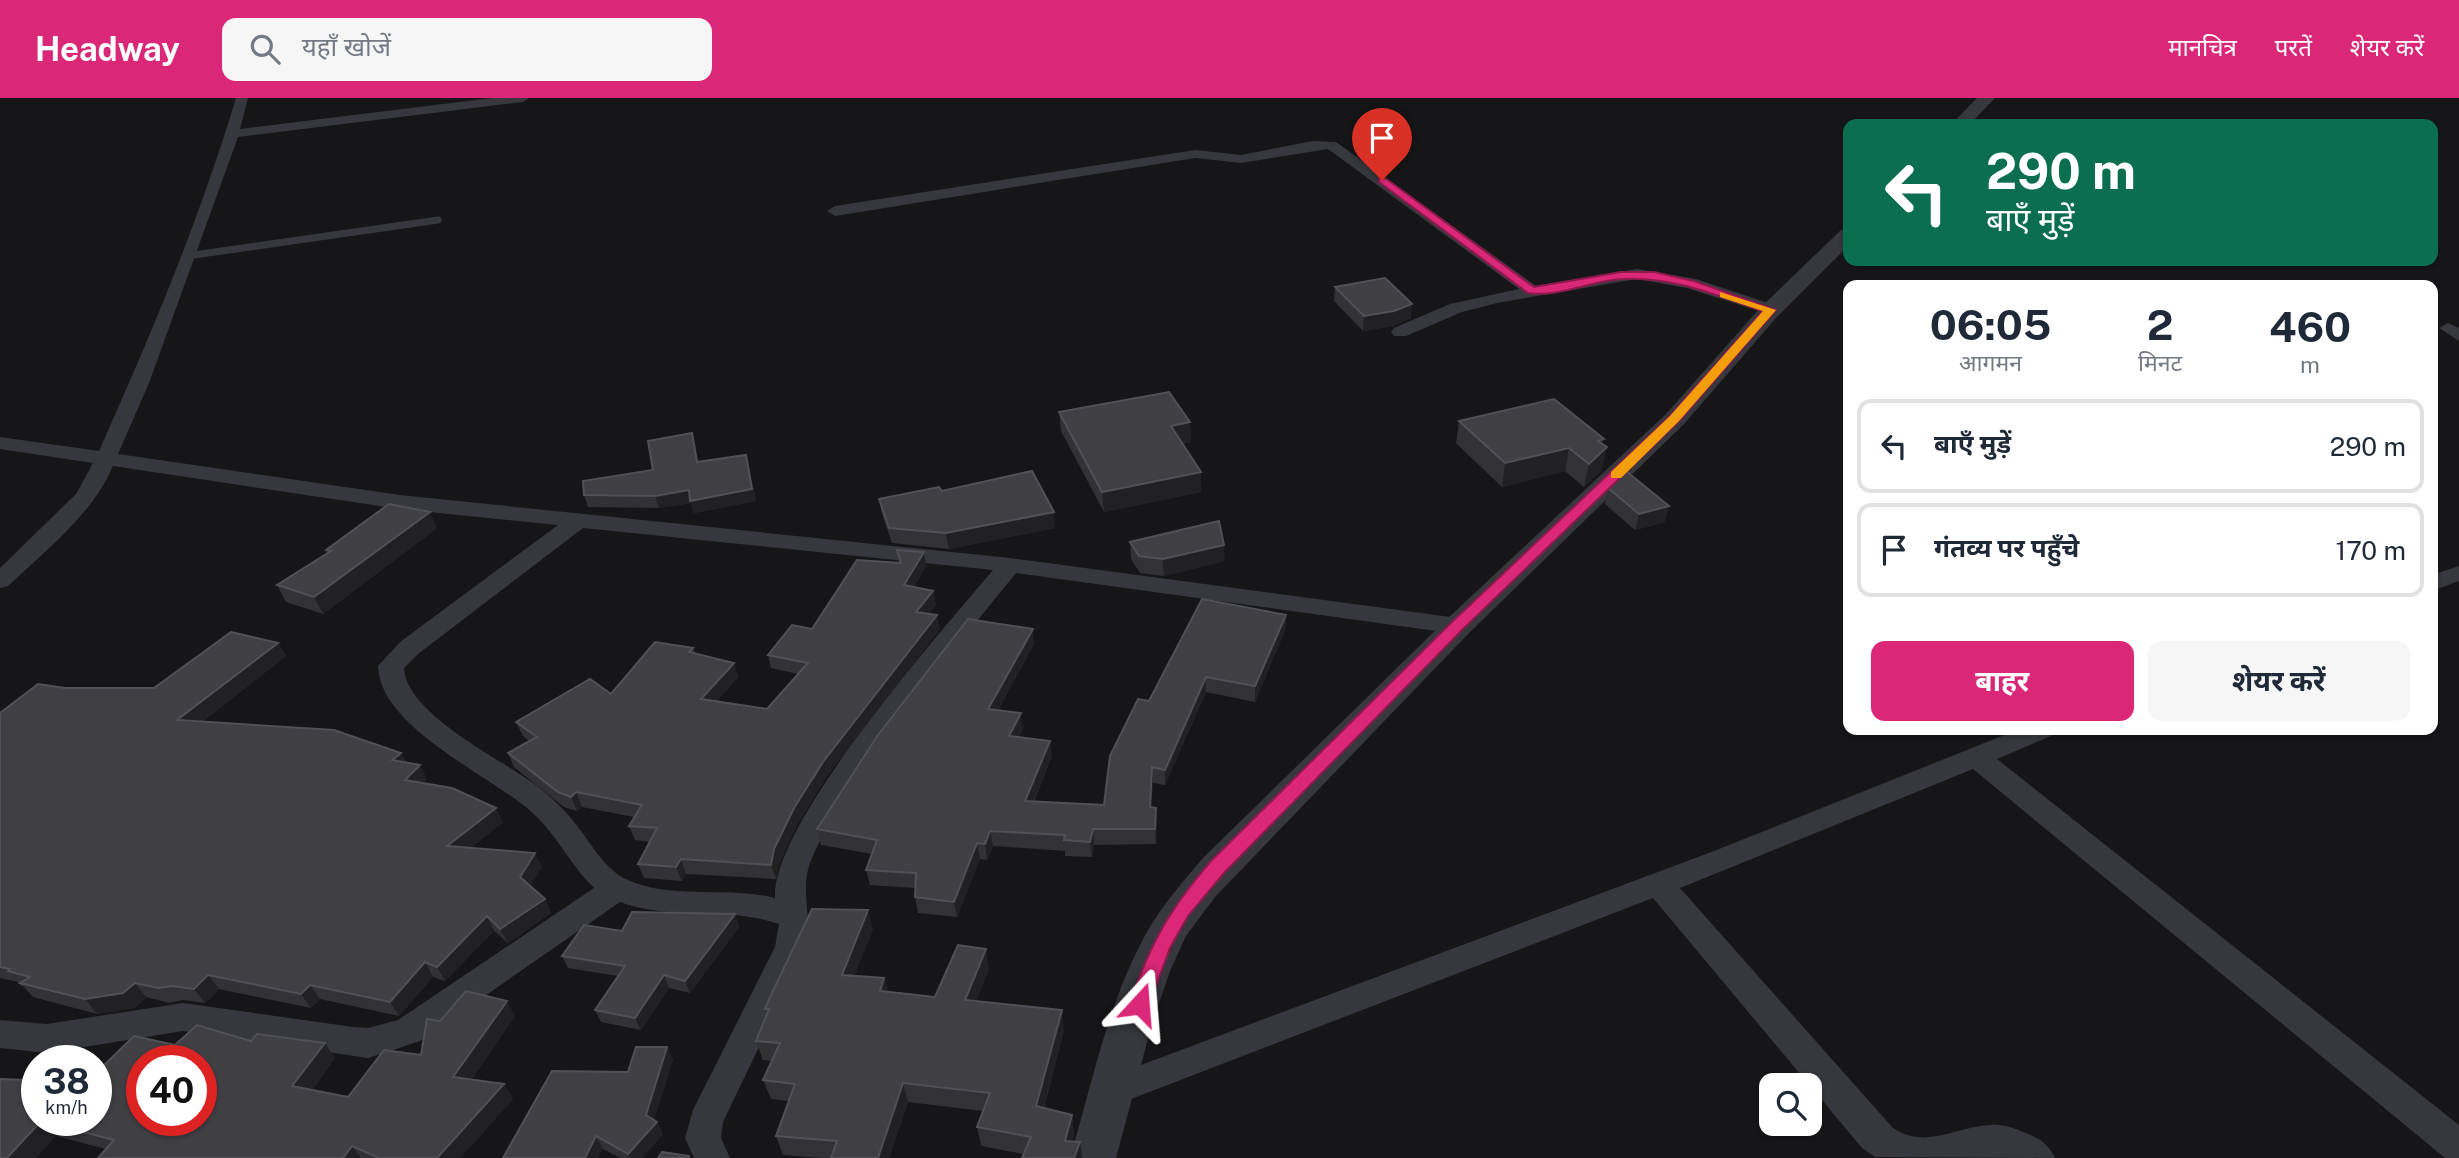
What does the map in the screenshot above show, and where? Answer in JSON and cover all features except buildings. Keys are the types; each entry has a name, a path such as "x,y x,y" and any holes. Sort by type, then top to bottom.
{"street":[{"path":"0,581 52,533 84,498 106,456 139,383 225,157 232,127 244,98"},
{"path":"232,127 412,98"},
{"path":"232,127 521,98"},
{"path":"1965,119 1987,98"},
{"path":"835,211 1122,168 1195,153 1247,159 1313,145 1331,145 1532,291"},
{"path":"1093,1158 1147,981 1160,946 1181,911 1217,867 1458,626 1675,419 1771,310 1843,239"},
{"path":"1400,332 1456,308 1621,275 1654,275 1690,283 1771,310"},
{"path":"0,443 106,456 307,489 576,522 672,528 1010,565 1458,626"},
{"path":"576,522 397,659 389,674 398,697 461,748 545,807 599,873 616,889 654,901 756,908 782,911 792,916"},
{"path":"712,1158 703,1138 705,1121 791,947 795,925 790,889 795,864 832,794 915,680 1010,565"},
{"path":"2438,582 2459,573"},
{"path":"1113,1091 1659,884 2030,735"},
{"path":"1975,757 2459,1147"},
{"path":"1659,884 1883,1142 1912,1155 2004,1140 2021,1145 2037,1158"},
{"path":"0,1034 28,1041 58,1039 160,1017 210,1020 353,1042 387,1039 408,1031 616,889"}],"lane":[{"path":"187,256 438,220"}],"slow traffic":[{"path":"1616,475 1675,419 1771,310 1724,294"}],"route":[{"path":"1140,1004 1160,946 1181,911 1217,867 1458,626 1675,419 1771,310 1690,283 1654,275 1621,275 1532,291 1382,180"}]}
